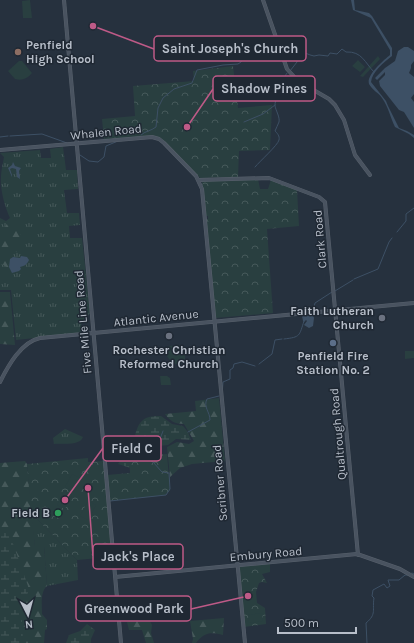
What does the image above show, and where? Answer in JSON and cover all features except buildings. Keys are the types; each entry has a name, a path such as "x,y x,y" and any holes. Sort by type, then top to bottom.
{"street":[{"name":"Five Mile Line Road","path":"64,0 121,643"},
{"path":"263,0 287,69 298,81 330,99 335,105 344,120 355,155 370,175"},
{"name":"Whalen Road","path":"0,150 144,137 154,138 164,143 199,180"},
{"name":"Clark Road","path":"199,180 267,178 324,200 326,205 335,311"},
{"path":"199,180 202,189 213,321"},
{"name":"Atlantic Avenue","path":"0,382 6,370 22,350 33,340 213,321 414,303"},
{"name":"Qualtrough Road","path":"335,311 358,555"},
{"name":"Scribner Road","path":"213,321 245,643"},
{"name":"Embury Road","path":"115,577 358,555 405,571 414,577"}],"green space":[{"path":"30,0 32,18 23,18 22,1"},
{"path":"378,56 380,59 363,77 360,76"},
{"path":"358,60 365,67 360,72 352,66"},
{"path":"19,61 22,61 32,73 22,80 15,79 8,71"},
{"path":"233,66 238,108 272,105 270,150 239,151 238,177 200,178 168,145 152,136 104,139 102,119 135,116 133,86 194,81 193,71"},
{"path":"63,147 66,170 77,170 78,189 64,190 67,213 79,213 80,225 69,226 70,238 82,238 90,313 81,325 81,333 16,340 11,290 0,290 0,218 6,221 10,218 2,193 1,174 4,157 0,153 40,150 41,158 51,158 50,149"},
{"path":"258,179 260,189 268,189 271,180 297,190 299,226 267,229 273,313 215,318 205,219 208,219 208,216 205,216 202,181"},
{"path":"14,220 21,232 20,238 18,238 19,244 25,250 24,253 19,254 10,249 8,255 10,257 8,262 10,269 0,263 0,241 4,235 7,224"},
{"path":"0,292 10,292 15,345 0,344"},
{"path":"182,345 185,347 185,361 180,364 175,364 167,356 167,349 169,346"},
{"path":"405,351 414,351 414,358 405,359"},
{"path":"160,376 167,376 170,378 171,385 161,385"},
{"path":"219,398 225,461 192,464 180,468 170,477 167,447 177,442 189,444 194,441 184,424 173,422 165,414 196,411 195,401"},
{"path":"161,416 172,424 183,426 188,432 191,440 176,439 168,445 158,446 152,451 153,458 134,469 118,464 129,449 137,428 141,422 149,417"},
{"path":"65,429 83,437 75,443 54,444 53,438"},
{"path":"167,454 170,490 165,495 109,501 107,475 130,473 129,457"},
{"path":"88,458 88,462 104,461 112,544 98,545 98,558 77,560 31,513 27,464"},
{"path":"25,461 27,464 35,546 44,546 47,586 42,595 42,614 47,620 47,629 45,630 44,643 0,643 0,463"},
{"path":"72,474 80,478 73,492 65,487"},
{"path":"64,491 72,495 65,509 57,505"},
{"path":"88,501 96,505 88,520 80,516"},
{"path":"31,513 77,560 78,580 47,586 44,546 35,547"},
{"path":"0,528 11,538 28,586 28,593 21,602 22,643 0,643"},
{"path":"270,564 270,572 262,574 267,583 259,583 256,592 257,603 265,608 266,624 244,627 238,567"},
{"path":"262,613 263,621 249,623 248,615"},
{"path":"224,618 223,635 215,633 208,634 199,639 196,643 192,643 193,639 190,621"},
{"path":"149,619 152,625 151,633 154,643 146,643 142,630 129,630 127,622"},
{"path":"87,624 95,630 91,643 66,643 69,635 80,631"}],"water":[{"path":"351,0 354,0 355,10 369,13 372,16 392,48 392,56 376,71 371,82 386,101 399,128 414,135 414,138 395,127 381,96 369,84 370,76 390,55 390,50 371,18 353,10"},
{"path":"404,47 408,47 414,51 414,61 411,65 409,73 414,77 414,94 411,98 414,102 414,128 404,112 399,110 380,86 379,81 385,75 385,72 377,80 375,78 395,61 398,51"},
{"path":"13,162 15,166 21,168 19,171 20,179 17,177 16,169 10,169 12,177 8,168"},
{"path":"21,256 27,257 29,260 26,265 20,267 21,269 19,271 12,273 9,267 10,259 13,257 20,258"},
{"path":"313,315 313,326 309,328 304,325 307,321 303,321 302,316"}],"waterway":[{"path":"141,135 156,127 158,108 163,98 174,89 192,83 197,70 238,64 258,41 276,46"},
{"path":"282,47 291,47 314,56 328,56 330,53 337,54 342,49 346,52 356,53 363,58 374,72"},
{"path":"290,71 297,62 298,50"},
{"path":"255,167 279,140 279,136 275,131 279,123 275,103 287,73"},
{"path":"244,122 263,114 275,105"},
{"path":"10,136 42,134 67,143"},
{"path":"0,137 8,136"},
{"path":"80,155 89,161 98,162 104,157 106,146 118,141"},
{"path":"397,232 406,221 406,214 414,208"},
{"path":"354,279 378,269 392,238"},
{"path":"335,291 353,280"},
{"path":"313,311 315,303 332,292"},
{"path":"284,339 298,335 304,321"},
{"path":"259,364 272,354 275,340 282,339"},
{"path":"222,395 223,382 230,379 230,370 233,368 234,364 242,362 255,366"},
{"path":"188,432 210,420 206,407 207,399 219,396"},
{"path":"110,501 166,495 170,489 169,473 162,472 153,462 145,457 150,446 160,439 163,431"},
{"path":"367,643 366,623 373,614 373,590 384,584 387,588 390,586 388,580 399,580 405,575 409,575"}],"place":[{"name":"Saint Joseph's Church","path":"93,26"},
{"name":"Penfield High School","path":"18,52"},
{"name":"Shadow Pines","path":"187,127"},
{"name":"Faith Lutheran Church","path":"382,318"},
{"name":"Rochester Christian Reformed Church","path":"169,336"},
{"name":"Penfield Fire Station No. 2","path":"333,343"},
{"name":"Jack's Place","path":"88,488"},
{"name":"Field C","path":"65,500"},
{"name":"Field B","path":"58,513"},
{"name":"Greenwood Park","path":"248,596"}]}
